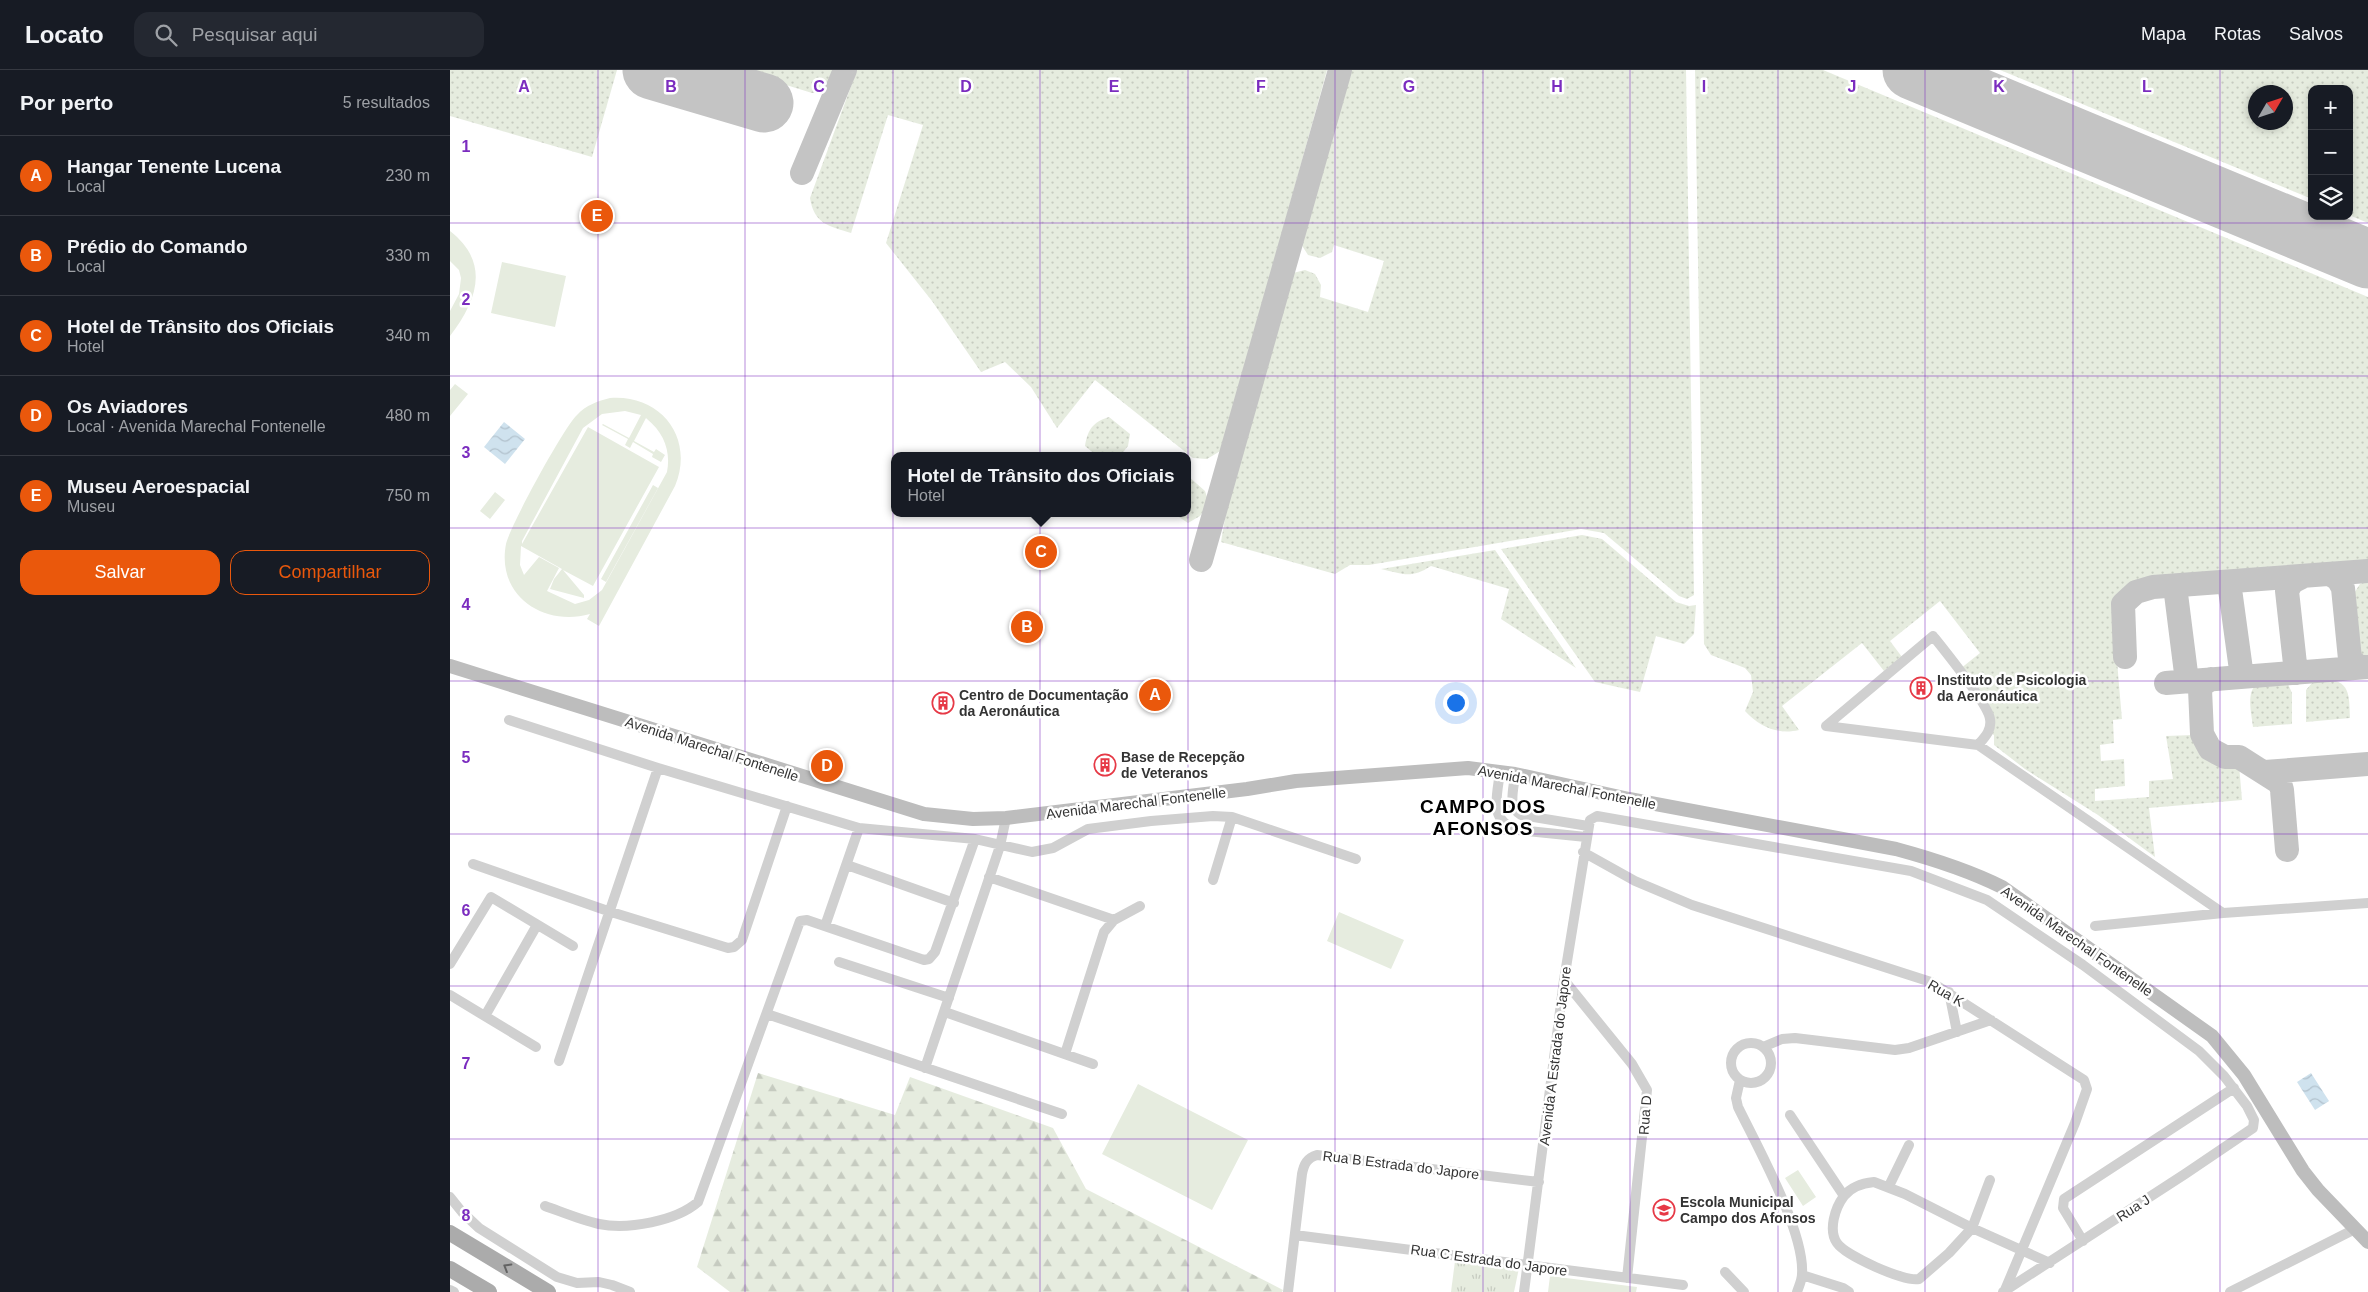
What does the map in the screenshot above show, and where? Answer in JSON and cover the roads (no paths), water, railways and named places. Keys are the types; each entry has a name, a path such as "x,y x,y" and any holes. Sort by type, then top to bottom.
{"main road":[{"name":"Avenida Marechal Fontenelle","path":"450,666 924,814 973,819 1006,818 1247,789 1296,781 1468,768 1515,774 1628,799 1896,849 1965,870 2002,886 2212,1036 2244,1075 2303,1171 2368,1242"},
{"path":"450,1233 548,1292"},
{"path":"450,1269 479,1290"}],"street":[{"path":"1978,745 1989,733 1990,718 1979,698 1933,636 1826,726 1978,745 2223,913"},
{"path":"509,720 658,768 860,828 975,839 1032,852 1053,848 1088,830 1151,821 1213,816 1232,817 1356,859"},
{"path":"559,1061 608,911 658,768"},
{"path":"1500,772 1496,808 1503,823 1509,828 1586,838"},
{"path":"1515,774 1512,805 1515,811 1522,815 1589,823 1597,816 1910,871 1966,891 2000,908 2182,1038 2212,1064 2234,1088 2064,1199 2063,1208 2083,1241"},
{"path":"473,864 608,911 728,948 734,948 742,940 787,806"},
{"path":"1503,823 1515,811"},
{"path":"1213,880 1232,817"},
{"path":"925,1068 1000,846 1006,818"},
{"path":"1557,834 1559,820"},
{"name":"Avenida A Estrada do Japore","path":"1524,1292 1540,1182 1564,980 1589,823"},
{"path":"825,926 860,828"},
{"path":"544,1206 600,1224 615,1226 679,1215 698,1202 798,925 803,920 807,920 924,960 929,959 936,952 975,839"},
{"name":"Rua K","path":"1583,852 1635,881 1685,902 1931,982 1950,992 2078,1075 2086,1084 2087,1090 2075,1123 2004,1291"},
{"path":"847,865 954,903"},
{"path":"989,877 1114,920"},
{"path":"450,964 491,897 573,946"},
{"path":"2095,926 2223,913 2368,904"},
{"path":"1065,1054 1104,932 1114,920 1140,906"},
{"path":"485,1016 537,925"},
{"path":"839,962 949,998"},
{"name":"Rua D","path":"1564,980 1632,1064 1647,1090 1628,1278"},
{"path":"1950,992 1957,1032"},
{"path":"450,995 536,1047"},
{"path":"945,1012 1093,1064"},
{"path":"767,1014 1062,1114"},
{"path":"1763,1047 1782,1039 1795,1038 1894,1050 1909,1048 1991,1020"},
{"path":"1747,1042 1757,1043 1770,1056 1769,1072 1764,1079 1756,1083 1740,1080 1733,1073 1730,1064 1732,1054 1738,1046 1747,1042"},
{"path":"1740,1080 1736,1098 1738,1106 1786,1209 1796,1237 1802,1275 1797,1292"},
{"name":"Rua J","path":"2004,1291 2050,1263 2254,1126 2254,1117 2234,1088"},
{"path":"1790,1115 1844,1196"},
{"path":"1889,1186 1909,1144"},
{"name":"Rua B Estrada do Japore","path":"1288,1292 1304,1165 1308,1159 1317,1155 1540,1182"},
{"path":"1990,1180 1972,1228 1924,1277 1906,1280 1844,1251 1838,1245 1833,1234 1832,1226 1844,1196 1864,1183 1874,1182 1889,1186 1972,1228 2050,1263"},
{"path":"450,1197 462,1212 480,1228 557,1277 577,1283 599,1282 630,1292"},
{"path":"2230,1292 2355,1229"},
{"name":"Rua C Estrada do Japore","path":"1295,1235 1683,1285"},
{"path":"1725,1272 1744,1292"},
{"path":"1802,1275 1844,1288 1850,1292"},
{"path":"450,1290 454,1292"}],"water":[{"path":"504,422 525,439 505,464 484,447"},
{"path":"2311,1073 2329,1101 2315,1110 2297,1082"}],"place":[{"name":"Museu Aeroespacial","path":"597,216"},
{"name":"Hotel de Trânsito dos Oficiais","path":"1041,552"},
{"name":"Prédio do Comando","path":"1027,627"},
{"name":"Instituto de Psicologia da Aeronáutica","path":"1921,688"},
{"name":"Hangar Tenente Lucena","path":"1155,695"},
{"name":"Centro de Documentação da Aeronáutica","path":"943,703"},
{"name":"Base de Recepção de Veteranos","path":"1105,765"},
{"name":"Os Aviadores","path":"827,766"},
{"name":"Escola Municipal Campo dos Afonsos","path":"1664,1210"}],"district":[{"name":"CAMPO DOS AFONSOS","path":"1483,817"}]}
